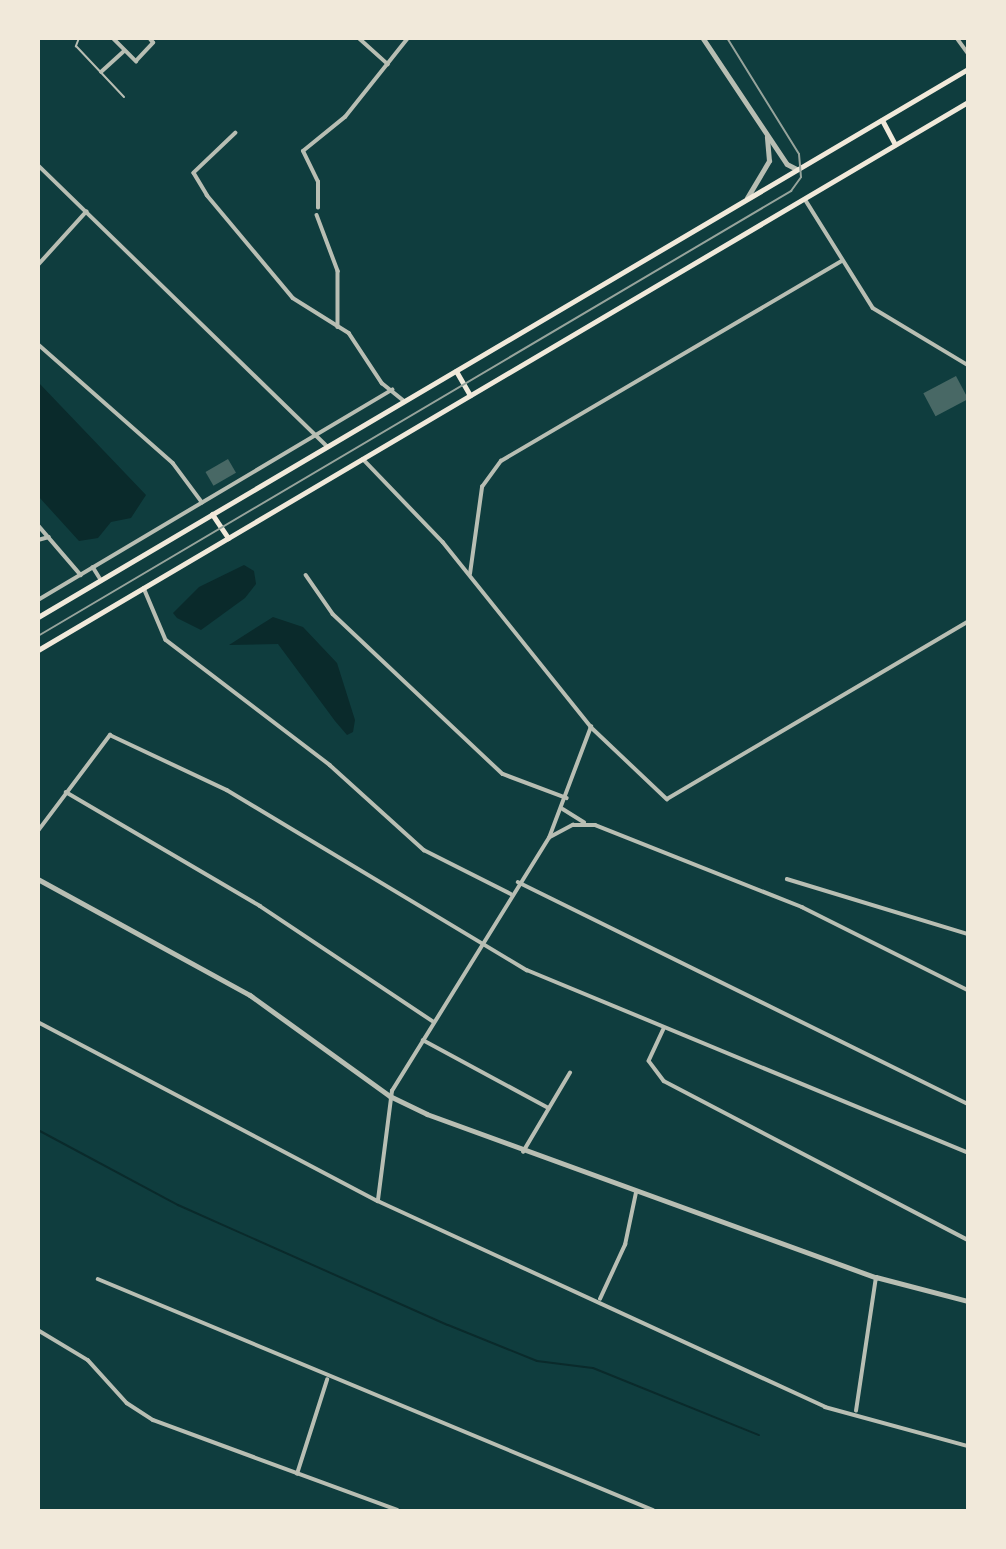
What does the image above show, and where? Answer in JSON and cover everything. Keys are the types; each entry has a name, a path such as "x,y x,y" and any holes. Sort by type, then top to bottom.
{"highway":[{"path":"38,617 968,69"},
{"path":"38,650 968,102"},
{"path":"882,120 895,145"},
{"path":"456,371 470,395"},
{"path":"212,514 228,538"}],"street":[{"path":"113,38 136,61 153,43 149,38"},
{"path":"359,38 388,64"},
{"path":"318,208 318,182 303,151 345,117 408,38"},
{"path":"703,38 764,129 797,169"},
{"path":"957,38 968,53"},
{"path":"101,72 124,51"},
{"path":"747,198 769,161 764,129"},
{"path":"236,133 194,173 285,289 359,343 392,390 404,401"},
{"path":"38,165 318,432 328,447"},
{"path":"805,199 873,308 968,365"},
{"path":"38,265 87,212"},
{"path":"317,215 338,271 338,328"},
{"path":"470,574 482,487 501,461 842,261"},
{"path":"38,344 173,463 202,503"},
{"path":"38,600 392,390"},
{"path":"363,459 470,574 591,727 667,799 968,622"},
{"path":"38,525 81,575"},
{"path":"38,540 49,537"},
{"path":"93,567 101,580"},
{"path":"306,575 334,614 503,774 567,798"},
{"path":"144,587 166,640 330,765 424,850 511,894"},
{"path":"378,1201 390,1096 518,882 549,838 563,809 591,727"},
{"path":"38,831 110,735 239,797 479,946 664,1029 968,1153"},
{"path":"66,792 248,899 434,1022"},
{"path":"563,809 584,822 802,907 968,990"},
{"path":"549,838 584,822"},
{"path":"38,878 272,1009 390,1096 523,1152 636,1193 876,1277 968,1301"},
{"path":"787,879 968,934"},
{"path":"518,882 968,1104"},
{"path":"38,1022 378,1201 600,1299 825,1407 856,1411 968,1446"},
{"path":"664,1029 649,1061 664,1081 968,1240"},
{"path":"423,1040 549,1108"},
{"path":"523,1152 570,1073"},
{"path":"600,1299 625,1245 636,1193"},
{"path":"856,1411 876,1277"},
{"path":"98,1279 327,1380 653,1510"},
{"path":"38,1330 88,1360 127,1403 153,1420 397,1510"},
{"path":"297,1474 327,1380"}],"lane":[{"path":"79,38 74,41 124,96"}],"water":[{"path":"38,382 146,495 131,518 111,522 98,538 79,541 39,497"},
{"path":"244,565 254,571 256,584 245,598 201,630 177,618 173,613 199,587"},
{"path":"273,617 303,627 337,663 355,720 353,732 347,735 335,721 278,644 229,645"}],"building":[{"path":"956,376 968,399 936,416 923,393"},
{"path":"228,459 236,473 213,486 205,472"}],"waterway":[{"path":"38,1130 178,1205 448,1325 537,1361 593,1368 759,1435"}],"tram line":[{"path":"38,636 791,191 801,177 799,154 727,38"}]}
